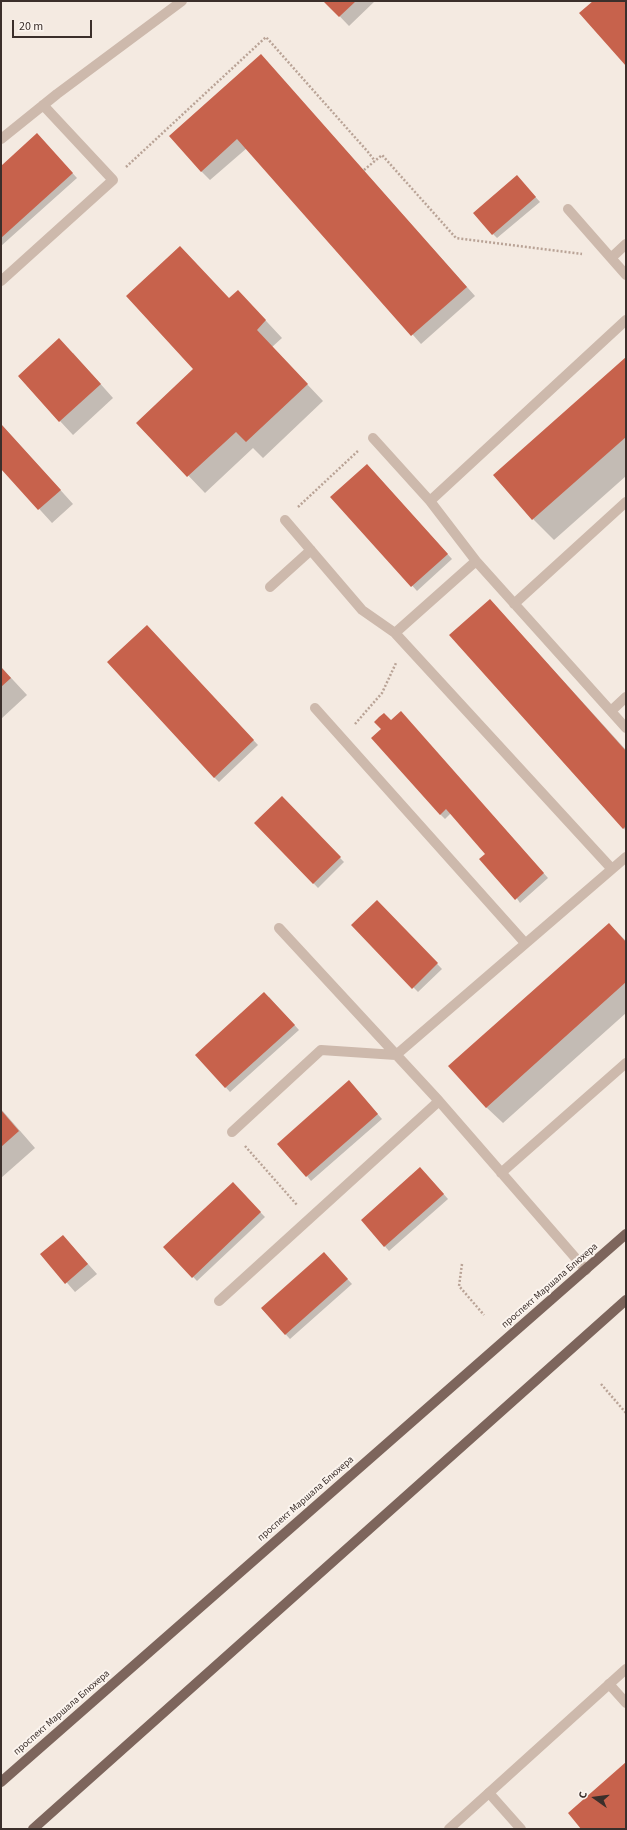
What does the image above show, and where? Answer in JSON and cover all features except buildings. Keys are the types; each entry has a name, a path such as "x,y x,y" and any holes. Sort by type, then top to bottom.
{"main road":[{"name":"проспект Маршала Блюхера","path":"1,1782 626,1234"},
{"path":"33,1829 626,1300"}],"street":[{"path":"1,139 182,1"},
{"path":"1,281 113,180 44,105"},
{"path":"568,209 626,275"},
{"path":"611,258 626,244"},
{"path":"430,501 626,320"},
{"path":"373,438 430,501 476,561 626,728"},
{"path":"514,604 626,502"},
{"path":"285,520 362,610 395,633 611,868"},
{"path":"270,587 311,550"},
{"path":"395,633 476,561"},
{"path":"610,711 626,697"},
{"path":"315,708 525,943"},
{"path":"232,1132 321,1050 396,1055 611,868 626,857"},
{"path":"279,928 439,1101 586,1270"},
{"path":"501,1172 626,1063"},
{"path":"219,1301 439,1101"},
{"path":"449,1829 626,1669"},
{"path":"609,1684 626,1703"},
{"path":"489,1793 521,1829"}],"path":[{"path":"113,180 266,37 375,161"},
{"path":"364,170 382,155 456,238 611,258"},
{"path":"285,520 318,486 373,438"},
{"path":"341,737 360,720 382,693 405,644"},
{"path":"232,1132 310,1218"},
{"path":"462,1264 459,1286 484,1315"},
{"path":"601,1384 626,1413"}]}
